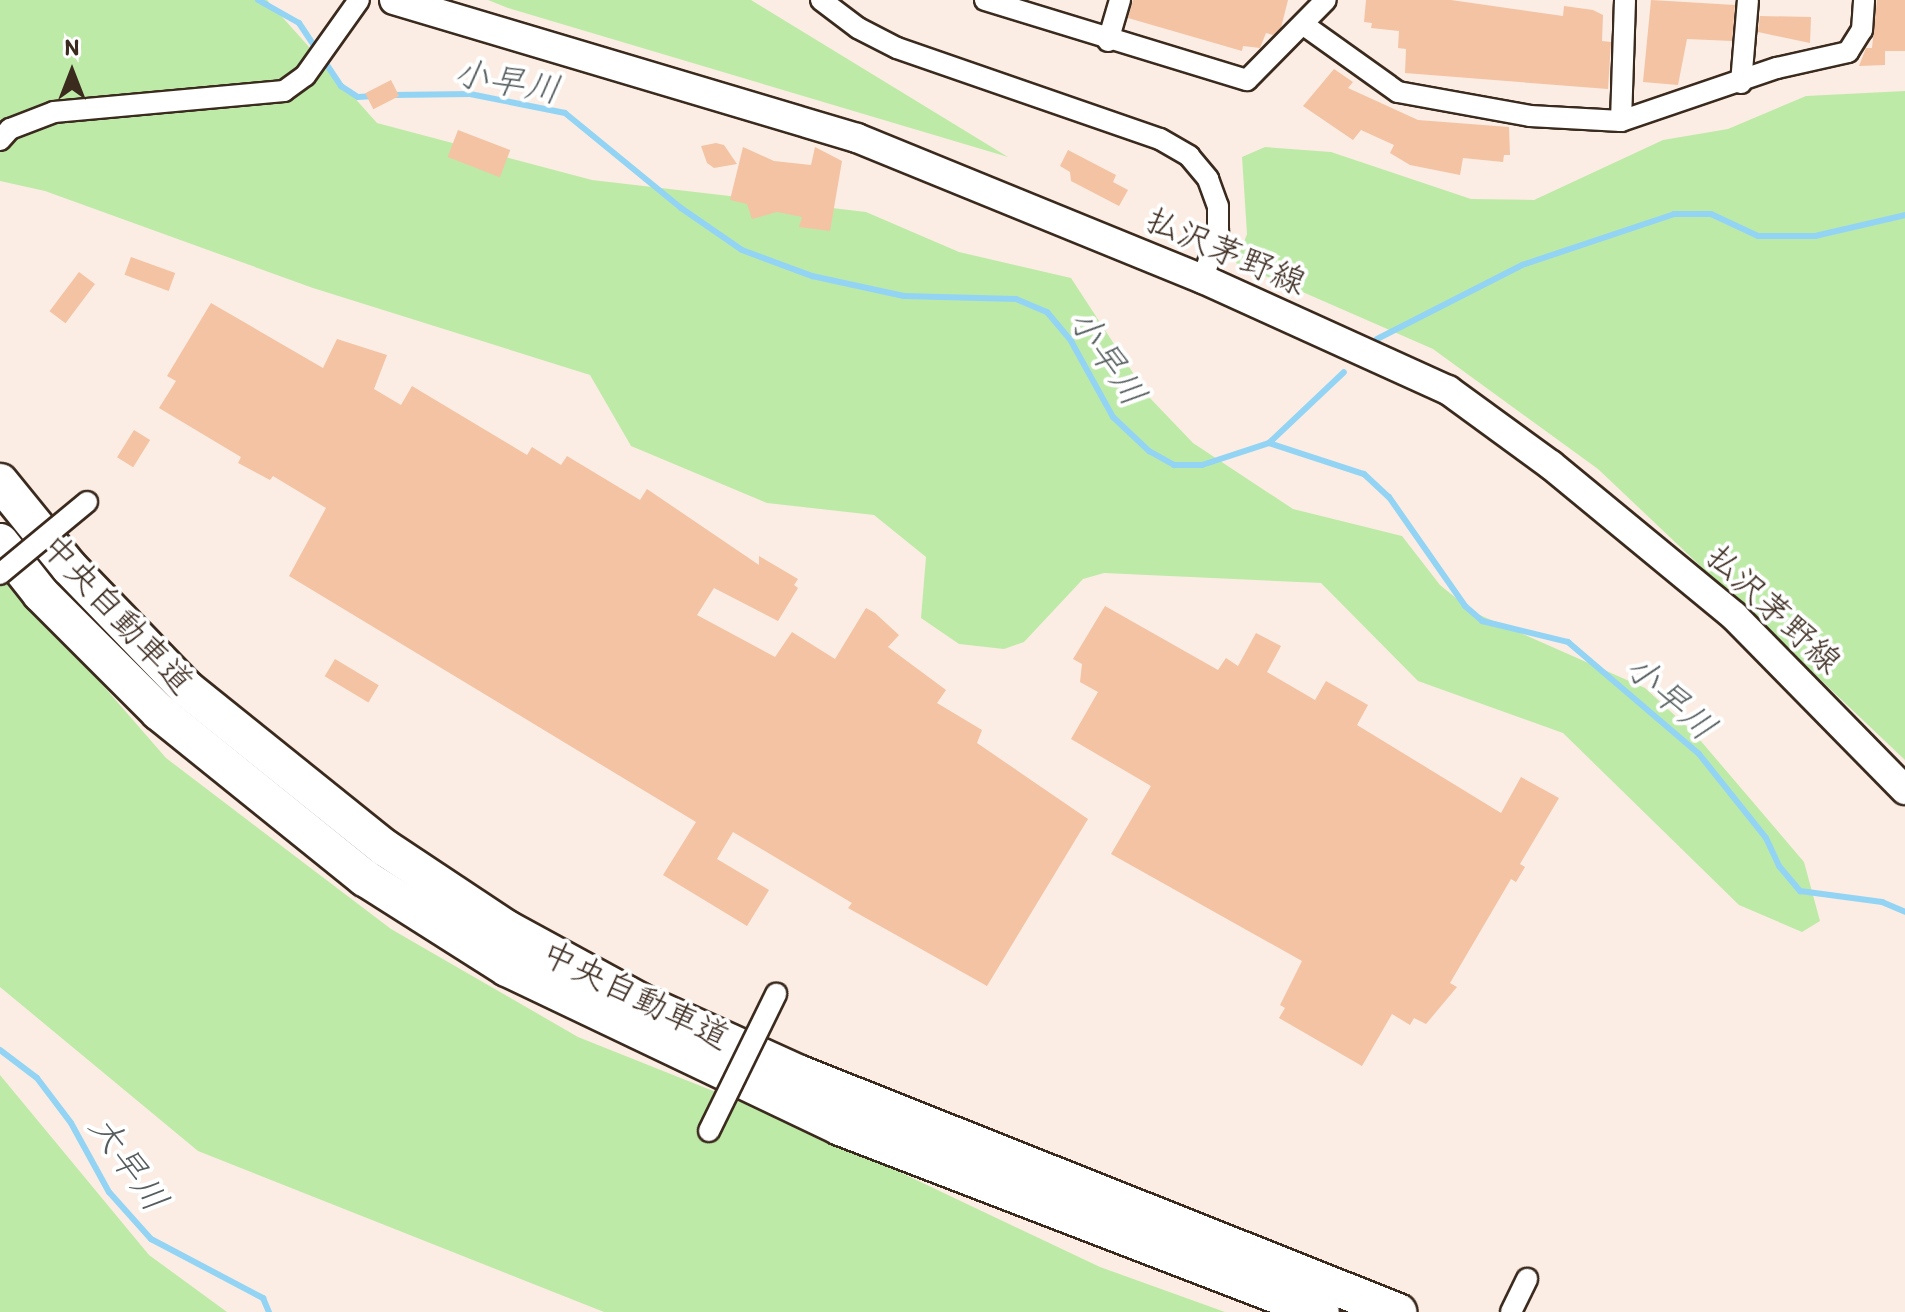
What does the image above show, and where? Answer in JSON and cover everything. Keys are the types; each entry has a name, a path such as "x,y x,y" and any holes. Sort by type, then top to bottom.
{"highway":[{"name":"中央自動車道","path":"0,482 99,600 187,689 385,848 507,929 639,1001 800,1074 1398,1312"},
{"name":"中央自動車道","path":"0,542 50,604 159,712 365,878 507,968 840,1127 1321,1312"}],"main road":[{"name":"払沢茅野線","path":"394,0 857,138 1203,279 1413,372 1492,420 1734,616 1905,790"}],"street":[{"path":"0,140 10,129 54,112 284,91 311,69 359,0"},
{"path":"821,0 858,28 897,48 1160,139 1189,156 1208,179 1218,206 1218,231 1203,279"},
{"path":"985,0 1108,41 1247,80 1326,0"},
{"path":"1108,41 1120,0"},
{"path":"1621,121 1625,0"},
{"path":"1741,83 1748,0"},
{"path":"1304,25 1398,92 1530,116 1621,121 1741,83 1777,68 1848,52 1862,30 1864,0"},
{"path":"0,574 87,502"},
{"path":"706,1137 777,989"},
{"path":"1513,1306 1527,1279"}],"green space":[{"path":"0,0 267,0 377,123 592,180 866,212 959,252 1071,278 1148,396 1193,443 1293,509 1402,536 1440,585 1473,612 1645,688 1694,733 1804,862 1820,921 1802,932 1739,905 1563,733 1418,681 1321,583 1104,573 1083,579 1024,642 1004,649 959,644 921,618 926,557 874,515 767,503 631,446 590,375 313,288 45,191 0,181"},
{"path":"488,0 751,0 1008,157 508,8"},
{"path":"1905,91 1905,760 1598,469 1433,349 1236,263 1247,234 1242,157 1265,147 1331,152 1471,199 1534,200 1663,140 1728,129 1806,96"},
{"path":"0,567 166,758 391,929 578,1037 811,1130 1100,1267 1225,1312 604,1312 198,1151 0,987"},
{"path":"0,1075 149,1255 227,1312 0,1312"}],"building":[{"path":"1133,0 1288,0 1281,28 1273,35 1266,33 1260,48 1243,46 1242,51 1128,18"},
{"path":"1366,0 1451,0 1563,16 1564,6 1593,10 1603,15 1602,41 1611,42 1608,89 1405,73 1406,49 1398,48 1399,31 1371,28 1372,23 1364,22"},
{"path":"1651,0 1735,5 1732,41 1687,39 1678,85 1643,82"},
{"path":"1877,0 1905,0 1905,51 1885,51 1885,65 1859,66 1866,48 1872,48"},
{"path":"1760,16 1811,17 1810,43 1758,32"},
{"path":"1334,69 1353,82 1348,88 1418,120 1509,127 1510,155 1504,155 1503,162 1463,158 1460,175 1410,165 1390,153 1394,145 1361,130 1353,140 1303,106"},
{"path":"391,80 399,96 373,109 365,93"},
{"path":"458,130 510,150 500,177 448,157"},
{"path":"724,145 737,164 714,168 707,163 701,146"},
{"path":"743,147 774,161 811,165 815,147 842,161 830,231 799,227 802,217 777,212 752,219 747,204 730,200"},
{"path":"1068,150 1116,175 1113,182 1128,190 1119,206 1071,181 1070,172 1060,166"},
{"path":"131,257 175,273 169,291 125,275"},
{"path":"79,272 95,284 65,323 50,311"},
{"path":"211,303 323,368 337,339 387,355 374,389 401,405 412,386 527,455 532,447 561,465 567,456 640,500 647,489 759,565 759,556 798,579 794,585 798,588 778,621 714,588 697,615 775,657 792,632 835,659 866,608 875,613 899,635 888,647 946,690 937,703 982,730 977,743 1088,819 987,986 848,908 852,903 733,832 717,859 769,890 747,926 663,875 696,822 289,576 326,508 273,476 270,480 238,463 241,457 159,408 176,381 167,376"},
{"path":"134,430 150,440 133,467 117,457"},
{"path":"1105,606 1218,670 1226,658 1238,666 1256,633 1281,646 1267,672 1315,700 1326,681 1368,705 1357,725 1501,813 1521,777 1559,798 1520,864 1525,867 1516,882 1511,879 1450,983 1457,987 1426,1024 1414,1018 1410,1025 1392,1014 1362,1066 1279,1018 1285,1008 1280,1005 1302,961 1111,854 1151,786 1071,739 1098,692 1080,682 1082,664 1073,659"},
{"path":"335,659 379,685 368,702 325,676"}],"waterway":[{"name":"小早川","path":"258,0 299,23 341,86 358,97 374,96"},
{"name":"小早川","path":"393,95 470,94 565,113 681,208 742,250 812,276 904,296 1016,299 1047,312 1071,341 1113,417 1149,451 1174,465 1202,465 1269,443 1364,474 1389,497 1465,606 1482,621 1568,642 1699,754 1766,838 1779,866 1800,891 1882,902 1905,912"},
{"path":"1377,339 1522,265 1674,214 1711,214 1758,236 1815,236 1905,215"},
{"path":"1269,443 1344,372"},
{"name":"大早川","path":"0,1050 37,1078 71,1123 109,1192 151,1239 263,1298 269,1312"}]}
